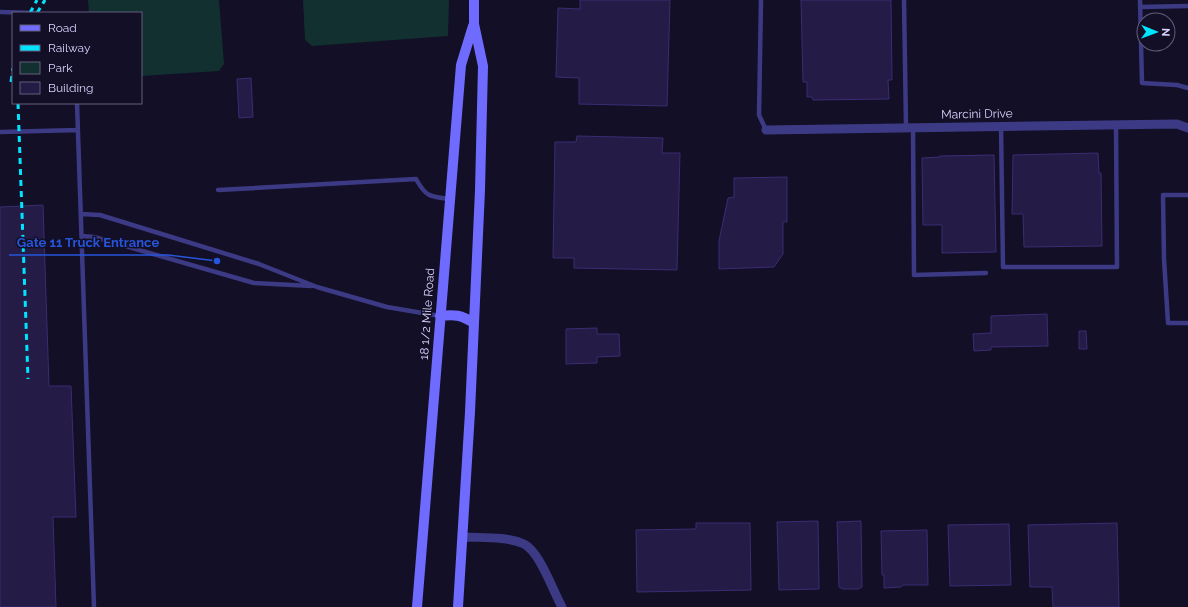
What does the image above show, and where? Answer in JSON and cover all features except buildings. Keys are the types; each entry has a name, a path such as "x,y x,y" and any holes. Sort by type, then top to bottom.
{"street":[{"name":"18 1/2 Mile Road","path":"458,607 463,537 480,190 483,66 474,24 474,0"},
{"name":"18 1/2 Mile Road","path":"417,607 460,65 474,24"},
{"name":"Marcini Drive","path":"766,130 1177,124 1188,128"},
{"path":"440,316 453,314 474,323"},
{"path":"463,537 503,539 525,544 534,552 540,561 562,607"}],"lane":[{"path":"761,0 759,115 766,130"},
{"path":"904,0 914,275 986,273"},
{"path":"1140,0 1142,83 1177,85 1188,88"},
{"path":"1140,7 1188,6"},
{"path":"0,12 12,12"},
{"path":"77,104 94,607"},
{"path":"1001,126 1002,268 1117,267 1116,125"},
{"path":"0,132 78,130"},
{"path":"218,190 416,179 421,188 431,197 450,198"},
{"path":"1188,194 1163,195 1164,259 1168,323 1188,323"},
{"path":"81,214 100,215 259,264 318,287 387,307 440,316"},
{"path":"82,236 94,236 254,283 318,287"}],"green space":[{"path":"88,0 219,0 224,64 219,71 142,76 142,12 89,12"},
{"path":"303,0 449,0 448,36 312,46 305,40"}],"railway":[{"path":"31,12 37,0"},
{"path":"38,12 45,0"},
{"path":"11,82 12,75"},
{"path":"18,104 28,379"}],"place":[{"name":"Gate 11 Truck Entrance","path":"217,261"}]}
